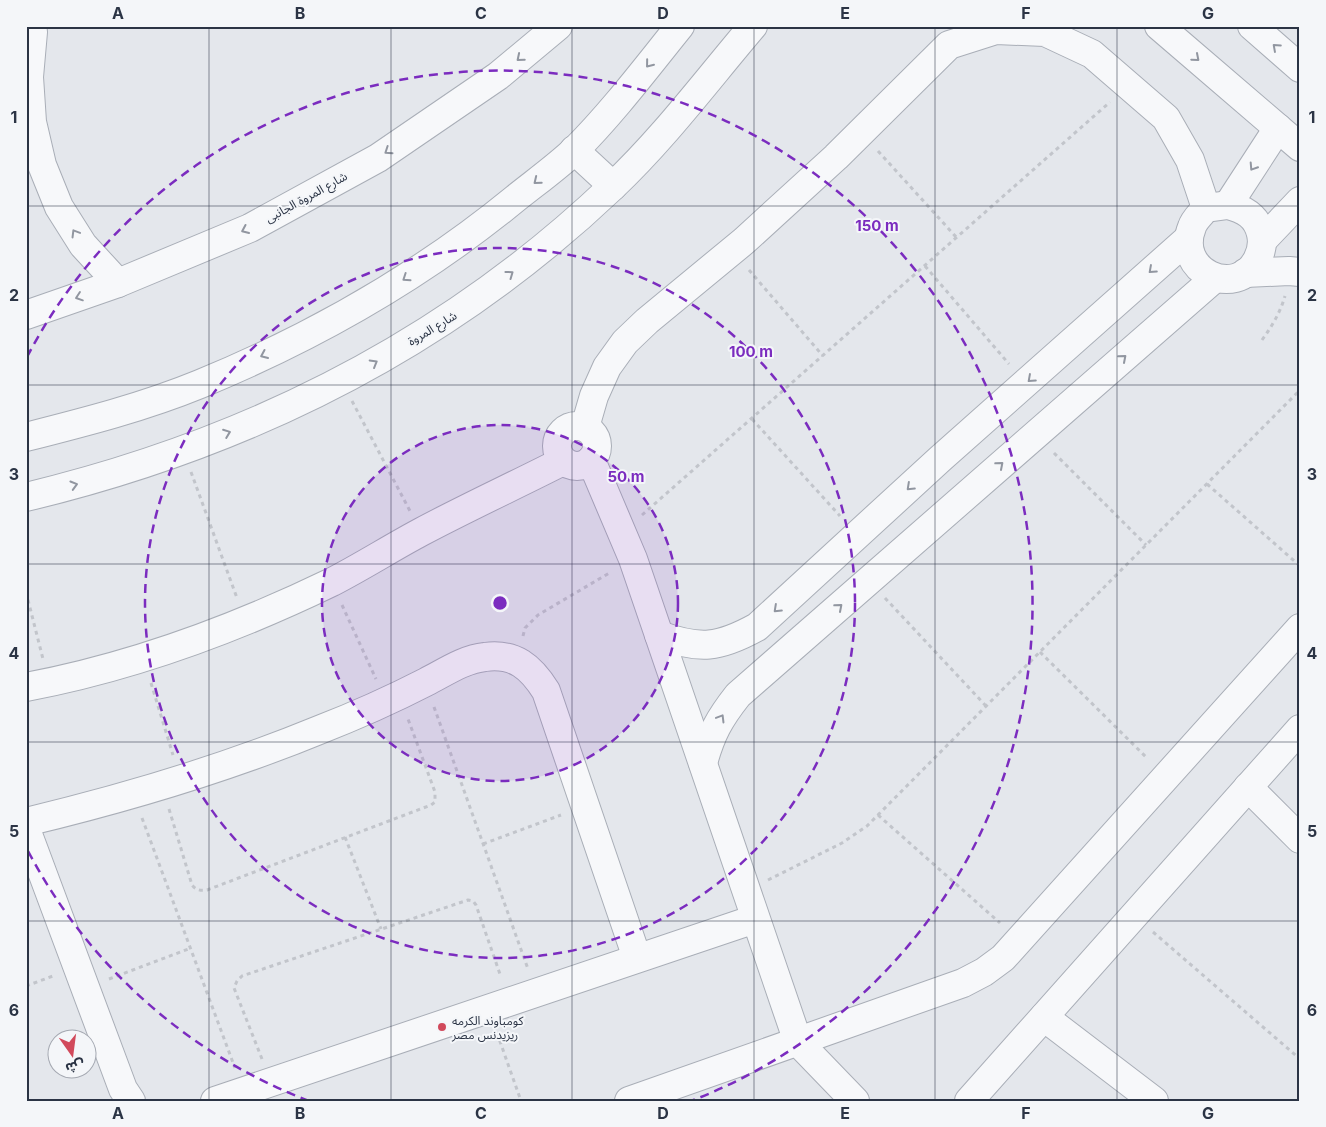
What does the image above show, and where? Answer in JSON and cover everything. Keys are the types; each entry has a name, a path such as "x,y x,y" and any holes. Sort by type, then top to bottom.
{"street":[{"name":"شارع المروة الجانبى","path":"26,315 118,283 250,228 378,158 498,76 558,26"},
{"path":"26,437 97,419 199,384 302,338 395,286 448,251 574,150 619,100 680,26"},
{"name":"شارع المروة","path":"26,497 124,471 183,450 272,414 342,381 456,314 537,254 613,186 652,146 753,26"},
{"path":"1159,26 1300,147"},
{"path":"1252,26 1300,68"},
{"path":"585,427 594,396 607,368 625,342 647,320 732,251 836,157 949,45 996,30 1046,32 1092,54 1166,118 1217,207"},
{"path":"32,32 29,77 32,122 42,165 59,207 83,245 118,283"},
{"path":"1217,207 1241,209 1252,216 1259,228 1262,241 1261,254 1254,265 1236,278 1215,278 1206,273 1192,258 1188,238 1192,225 1217,207 1278,128"},
{"path":"574,150 613,186"},
{"path":"1262,241 1300,201"},
{"path":"659,635 683,644 709,646 734,640 757,627 940,459 1188,238"},
{"path":"1245,273 1294,272"},
{"path":"703,763 710,738 722,715 738,695 1215,278"},
{"path":"577,426 585,427 591,432 596,438 597,446 596,454 591,460 582,466 572,466 563,461 558,455 556,447 562,432 577,426"},
{"path":"940,459 967,494"},
{"path":"591,460 633,559 798,1042 855,1101"},
{"path":"38,685 143,658 245,621 332,582 421,532 563,461"},
{"path":"629,1101 963,983 984,972 1003,958 1300,628"},
{"path":"26,822 171,783 250,757 393,698 466,662 484,657 503,657 521,663 536,675 546,692 638,958"},
{"path":"969,1101 1300,729"},
{"path":"1248,787 1300,839"},
{"path":"26,830 123,1089 131,1101"},
{"path":"215,1101 755,919"},
{"path":"1044,1017 1154,1101"}],"path":[{"path":"622,532 1130,85"},
{"path":"861,132 957,238"},
{"path":"732,251 823,356"},
{"path":"924,266 1026,383"},
{"path":"1262,340 1282,308 1294,272"},
{"path":"342,381 421,532"},
{"path":"745,891 842,843 867,826 1300,390"},
{"path":"752,418 858,536"},
{"path":"1036,435 1146,545"},
{"path":"183,450 245,621"},
{"path":"1206,484 1300,566"},
{"path":"521,663 520,645 525,628 538,615 633,559"},
{"path":"870,581 986,706"},
{"path":"143,658 192,885 196,889 201,891 430,805 435,802 435,792 393,698 332,582"},
{"path":"26,592 38,685"},
{"path":"1040,652 1166,776"},
{"path":"425,682 536,992"},
{"path":"133,794 244,1091"},
{"path":"483,844 585,806"},
{"path":"878,815 1019,940"},
{"path":"345,837 381,929"},
{"path":"271,1082 234,988 242,976 468,900 476,904 521,1101"},
{"path":"1134,916 1300,1059"},
{"path":"85,988 190,948"}],"place":[{"name":"كومباوند الكرمه ريزيدنس مصر","path":"442,1027"}]}
